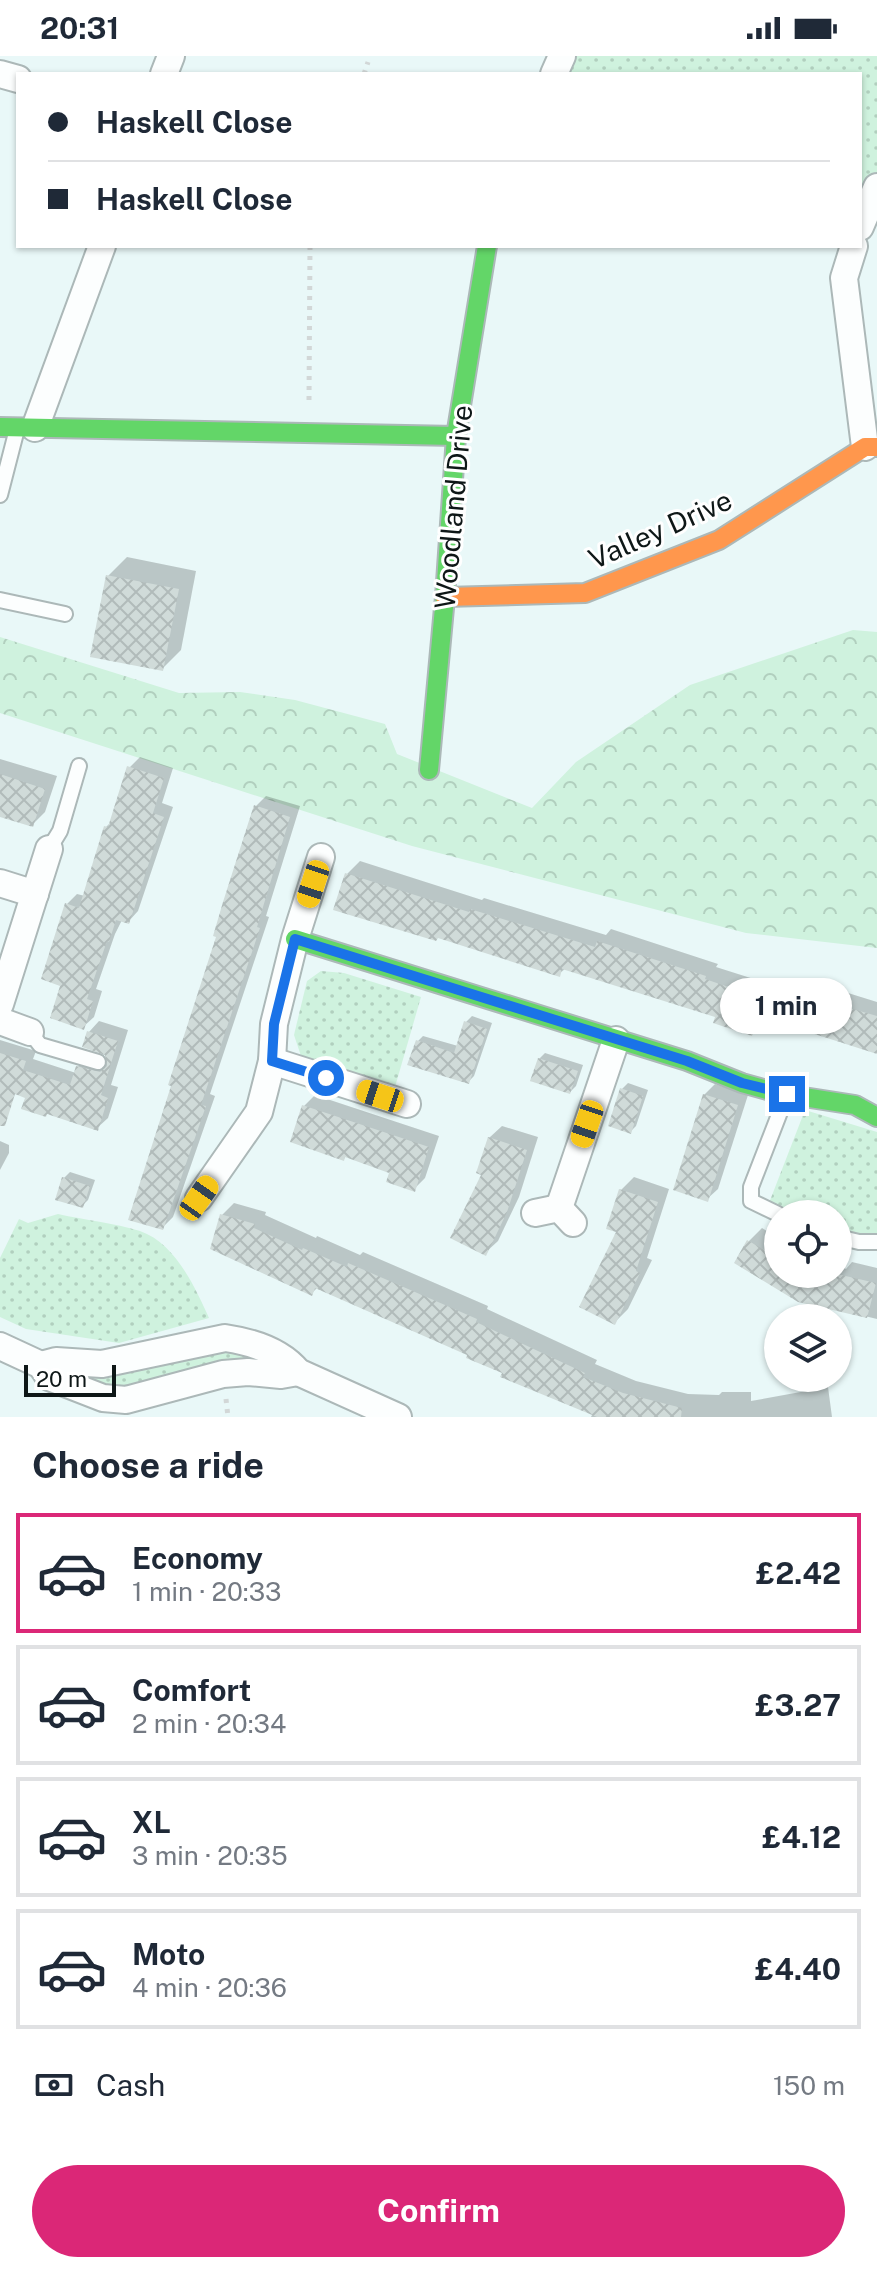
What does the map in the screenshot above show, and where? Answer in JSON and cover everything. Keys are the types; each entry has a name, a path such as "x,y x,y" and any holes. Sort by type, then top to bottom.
{"street":[{"path":"862,222 877,187"},
{"path":"101,248 17,427 456,436"},
{"name":"Woodland Drive","path":"429,770 456,436 487,248"},
{"path":"853,248 844,278 871,447"},
{"name":"Valley Drive","path":"445,597 585,593 719,540 871,447"},
{"path":"0,1004 49,849"},
{"path":"199,1198 259,1112 272,1061 274,1024 295,939 321,857"},
{"path":"0,883 35,894"},
{"path":"295,939 687,1061 742,1083 855,1105 877,1117"},
{"path":"0,1021 30,1032"},
{"path":"556,1215 616,1040"},
{"path":"272,1061 407,1104"},
{"path":"41,1365 56,1361 102,1364 225,1338 243,1341 287,1358 298,1372 398,1417"},
{"path":"0,1346 41,1365 49,1377 103,1398 126,1400 223,1374 248,1372 281,1375 298,1372"}],"lane":[{"path":"0,495 17,427"},
{"path":"0,600 65,614"},
{"path":"49,849 60,831 79,766"},
{"path":"30,1032 40,1045 98,1062"},
{"path":"764,1207 751,1201 751,1187 787,1094"},
{"path":"852,1240 877,1242"}],"path":[{"path":"365,72 368,62"},
{"path":"309,433 310,248"}],"green space":[{"path":"561,56 877,56 877,187 862,195 862,72 555,72"},
{"path":"853,630 877,632 877,948 746,933 412,846 0,713 0,637 179,693 240,692 295,700 385,724 397,754 532,808 576,762 690,685"},
{"path":"321,971 344,973 421,997 395,1087 328,1068 301,1056 294,1035 307,981"},
{"path":"805,1110 877,1132 877,1237 864,1239 852,1234 852,1200 770,1200"},
{"path":"58,1214 130,1228 164,1245 182,1267 209,1318 119,1343 26,1329 0,1317 0,1258 19,1219 28,1223"},
{"path":"206,1340 287,1358 103,1398 56,1361"}],"building":[{"path":"106,575 179,589 163,671 90,657"},
{"path":"127,766 164,778 153,813 164,817 129,924 116,920 107,941 87,999 93,1001 84,1030 50,1018 60,986 41,979 65,903 79,908 104,826 108,827"},
{"path":"0,774 45,789 33,827 0,817"},
{"path":"254,805 290,817 257,927 260,928 201,1105 206,1106 163,1230 128,1220"},
{"path":"345,873 595,947 597,941 706,976 705,979 764,999 752,1036 713,1023 715,1017 562,969 560,977 438,938 436,941 333,910"},
{"path":"781,992 817,1004 818,999 877,1016 877,1054 802,1030 801,1033 771,1024"},
{"path":"464,1021 487,1029 469,1084 407,1065 416,1040 454,1053"},
{"path":"87,1031 118,1041 101,1095 108,1098 98,1131 21,1109 25,1098 15,1094 5,1126 0,1126 0,1053 26,1061 23,1070 70,1085 76,1066 100,1072 107,1066 105,1055 82,1047"},
{"path":"538,1058 578,1071 570,1094 530,1081"},
{"path":"620,1088 643,1096 631,1134 608,1126"},
{"path":"703,1094 738,1105 708,1202 673,1190"},
{"path":"302,1105 429,1147 415,1192 386,1182 389,1173 290,1142"},
{"path":"488,1137 527,1150 507,1212 486,1256 450,1238 481,1175 476,1173"},
{"path":"62,1177 90,1186 83,1208 55,1200"},
{"path":"619,1189 658,1202 636,1271 640,1273 615,1325 579,1307 616,1232 606,1229"},
{"path":"220,1214 255,1224 254,1228 302,1250 347,1267 348,1263 477,1319 476,1322 585,1373 583,1377 623,1393 682,1408 681,1417 597,1417 500,1377 502,1373 466,1358 467,1355 315,1288 312,1296 210,1249"},
{"path":"747,1240 764,1250 764,1281 734,1263"},
{"path":"852,1277 876,1283 867,1318 852,1315 852,1304 798,1302 775,1288 852,1288"}],"traffic: fast":[{"path":"429,770 456,436 487,248"},
{"path":"0,427 456,436"},
{"path":"295,939 687,1061 742,1083 778,1093 855,1105 877,1117"}],"traffic: slow":[{"path":"445,597 585,593 719,540 865,447 877,447"}],"route":[{"path":"326,1078 272,1061 274,1024 295,939 687,1061 742,1083 787,1094"}]}
